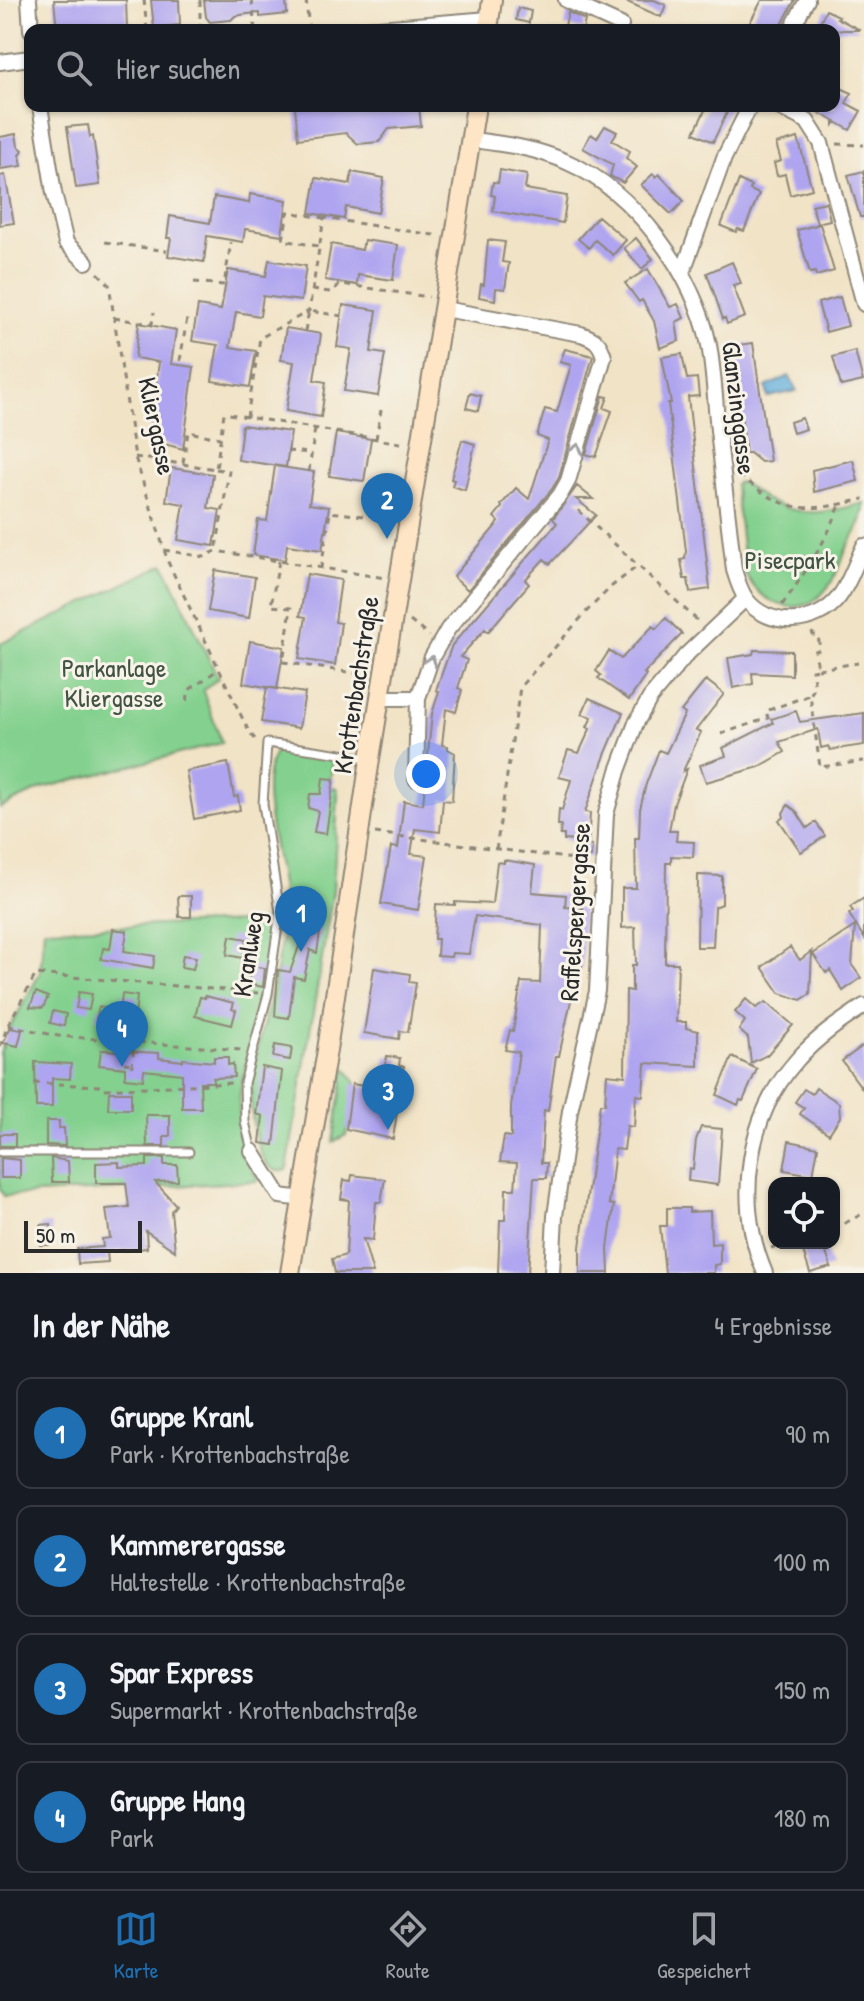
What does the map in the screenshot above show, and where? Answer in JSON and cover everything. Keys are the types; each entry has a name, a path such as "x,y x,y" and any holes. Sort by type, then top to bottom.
{"main road":[{"path":"489,24 492,0"},
{"name":"Krottenbachstraße","path":"290,1273 475,112"}],"street":[{"path":"29,0 31,24"},
{"path":"566,0 619,24"},
{"path":"794,24 807,0"},
{"path":"0,62 24,59"},
{"path":"41,112 54,193 66,243 86,262"},
{"path":"682,274 715,180 747,112"},
{"path":"788,112 807,121 821,143 864,304"},
{"name":"Glanzinggasse","path":"472,140 520,146 568,162 587,174 625,203 647,225 682,274 708,343 734,570 745,599"},
{"path":"416,779 418,698 439,643 560,495 568,481 604,357 595,339 581,334 445,304"},
{"path":"745,599 774,618 800,620 821,613 840,596 864,546"},
{"name":"Raffelspergergasse","path":"552,1273 555,1216 570,1111 597,991 606,814 618,771 636,723 665,679 745,599"},
{"path":"380,698 418,698"},
{"path":"765,1273 756,1253 750,1221 748,1176 756,1132 773,1094 797,1060 831,1028 864,1006"},
{"name":"Kranlweg","path":"252,1151 280,1196 303,1199"}],"lane":[{"path":"267,743 370,759"},
{"name":"Kranlweg","path":"252,1151 245,1122 244,1083 268,994 280,925 280,904 263,804 267,743"},
{"path":"1,1152 189,1152"}],"path":[{"path":"144,0 146,24"},
{"path":"200,0 200,24"},
{"path":"252,0 254,24"},
{"path":"306,0 308,24"},
{"path":"821,143 864,145"},
{"path":"319,247 283,240 288,212 456,238"},
{"path":"305,331 324,218"},
{"path":"105,242 167,251"},
{"path":"194,282 224,285 231,242"},
{"name":"Kliergasse","path":"86,262 109,284 135,457 164,550 252,738 267,743"},
{"path":"312,290 330,292 341,284 445,304"},
{"path":"247,417 261,336 309,311 342,316"},
{"path":"114,318 152,324 154,312"},
{"path":"180,361 187,318"},
{"path":"376,439 381,410"},
{"path":"216,469 224,413 421,447"},
{"path":"309,471 315,428"},
{"path":"183,463 188,432 220,438"},
{"path":"287,451 311,453"},
{"path":"135,457 229,471 216,551"},
{"path":"721,457 737,474 777,502 805,510 864,499"},
{"path":"774,618 809,567 840,505"},
{"path":"578,510 710,633"},
{"path":"321,568 330,512 363,516"},
{"path":"164,550 204,557 216,551 400,581"},
{"path":"279,561 271,606 291,608 283,662 383,678"},
{"path":"496,850 520,687 588,610 639,565"},
{"path":"395,609 439,643"},
{"path":"810,617 813,635 818,635 820,650 815,651 818,669"},
{"path":"721,734 768,718 766,711 810,695 815,687 812,670 858,663"},
{"path":"187,701 189,690 219,669"},
{"path":"810,695 820,767 864,761"},
{"path":"359,831 562,860 604,862"},
{"path":"0,1047 8,1025 36,974 268,994"},
{"path":"8,1025 58,1036 253,1051"},
{"path":"124,1063 133,1062 134,1042"},
{"path":"34,1083 100,1086 103,1089 244,1083"},
{"path":"840,1226 864,1213"}],"green space":[{"name":"Pisecpark","path":"738,482 765,499 802,512 864,503 861,521 836,573 818,598 794,607 782,605 761,594 752,584 745,572 735,485"},
{"name":"Parkanlage Kliergasse","path":"164,564 218,678 203,691 222,743 43,788 0,808 0,644"},
{"path":"277,750 333,759 330,783 337,788 338,795 333,892 287,1170 281,1171 266,1163 261,1155 252,1118 251,1096 256,1053 273,988 284,925 283,894 267,784 270,765"},
{"path":"276,921 264,994 245,1066 239,1107 247,1153 258,1181 4,1196 0,1189 0,1053 40,973 44,929"},
{"path":"345,1067 356,1083 346,1135 333,1142"}],"water":[{"path":"789,376 797,391 768,397 766,387"}],"building":[{"path":"54,0 126,0 127,24 56,24"},
{"path":"151,0 179,0 180,24 154,24"},
{"path":"204,0 286,0 287,14 260,17 260,13 247,14 231,20 210,22 206,17"},
{"path":"623,0 654,0 666,5 661,17"},
{"path":"762,0 795,0 782,24 749,24"},
{"path":"518,8 531,11 529,23 516,20"},
{"path":"826,10 860,30 840,30 840,24 819,24"},
{"path":"568,12 585,20 584,24 565,24"},
{"path":"840,88 852,93 846,103 861,111 850,130 836,122 834,125 834,121 818,112 840,112"},
{"path":"295,112 420,112 421,126 389,129 379,142 358,144 346,133 298,139"},
{"path":"704,112 727,112 713,142 694,133"},
{"path":"88,125 90,137 93,136 100,185 76,188 67,127"},
{"path":"605,126 617,132 612,140 630,151 626,158 637,167 623,183 610,176 613,165 583,148 591,134 597,138"},
{"path":"16,134 18,146 23,150 20,155 22,166 0,169 0,137"},
{"path":"798,138 812,189 790,195 785,174 777,176 774,163 781,161 776,144"},
{"path":"500,170 527,175 525,189 567,196 563,223 493,211 493,182 498,183"},
{"path":"864,171 864,217 860,217 848,175"},
{"path":"352,172 384,178 378,213 346,207 344,219 310,213 316,178 350,184"},
{"path":"653,174 656,177 659,174 684,201 671,214 641,185"},
{"path":"5,175 14,223 0,225 0,176"},
{"path":"739,180 759,194 744,231 738,229 736,232 721,226"},
{"path":"250,194 287,200 282,235 245,229 243,242 207,236 204,262 168,256 170,216 210,223 214,197 249,203"},
{"path":"826,202 830,220 817,223 812,205"},
{"path":"598,216 626,240 613,255 595,240 589,248 578,239"},
{"path":"820,224 834,271 816,276 815,272 810,273 797,230"},
{"path":"636,238 653,259 642,269 624,248"},
{"path":"364,240 398,245 393,280 358,275 357,285 325,280 331,244 362,250"},
{"path":"488,240 505,242 502,262 509,263 505,289 496,288 495,300 479,297 481,284 484,285"},
{"path":"269,260 306,266 301,301 263,296 260,316 236,312 230,347 256,351 250,387 212,381 218,345 192,341 198,306 221,310 228,270 266,276"},
{"path":"732,262 741,283 733,285 745,317 727,324 707,273"},
{"path":"648,269 670,307 678,304 684,318 676,322 679,341 660,348 654,321 642,300 639,302 625,283"},
{"path":"840,297 848,326 826,332 818,303"},
{"path":"343,305 377,310 371,352 385,354 378,396 344,391 351,349 337,347"},
{"path":"139,323 176,330 171,364 194,367 183,449 149,440 159,362 135,358"},
{"path":"286,328 321,334 314,380 326,382 321,417 286,411 294,362 281,360"},
{"path":"753,343 770,461 761,462 746,453 732,346"},
{"path":"565,349 593,356 559,477 468,590 453,577 499,522 494,517 501,505 516,488 529,499 548,440 537,436 545,409 557,412 571,365 560,362"},
{"path":"855,351 863,381 841,386 833,357"},
{"path":"682,354 687,379 697,378 699,396 688,397 710,589 690,592 681,560 685,559 686,551 668,403 671,403 662,357"},
{"path":"470,393 481,396 478,411 466,408"},
{"path":"603,396 608,397 604,408 612,411 596,457 586,454"},
{"path":"802,418 806,429 793,433 790,422"},
{"path":"242,425 291,432 286,467 238,460"},
{"path":"336,433 371,439 364,481 329,476"},
{"path":"462,440 475,444 465,490 452,486 454,480 451,479"},
{"path":"853,460 858,481 814,492 812,470"},
{"path":"275,466 314,472 309,504 329,507 322,550 287,545 285,560 253,555 258,520 267,521"},
{"path":"171,468 213,474 208,508 220,510 214,546 178,540 184,504 166,501"},
{"path":"577,486 593,499 576,499 596,515 550,564 544,559 525,580 529,584 488,632 485,629 460,657 467,660 458,688 462,690 456,712 446,709 442,745 455,753 452,801 443,800 440,832 415,829 411,854 427,856 418,910 381,904 391,847 398,848 404,801 423,804 432,714 439,691 436,690 452,645 557,523 553,519"},
{"path":"215,570 255,577 249,618 208,611"},
{"path":"307,574 341,580 335,622 341,623 335,665 299,659 306,617 300,616"},
{"path":"666,618 682,634 644,673 646,675 629,700 598,678 601,675 596,671 609,651 621,659 653,626 656,629"},
{"path":"250,641 284,647 277,689 243,683"},
{"path":"754,650 792,651 792,675 752,673 753,684 733,688 728,658 753,654"},
{"path":"706,680 724,694 696,730 701,732 683,771 687,769 674,804 669,831 677,831 676,841 694,842 693,857 671,856 671,863 666,863 665,963 678,963 676,1022 686,1022 686,1028 698,1031 698,1066 645,1063 643,1096 636,1095 634,1127 627,1126 624,1150 615,1149 609,1204 614,1205 608,1248 609,1273 580,1273 580,1247 600,1104 605,1104 607,1074 625,1076 626,990 632,991 632,965 636,965 635,927 622,928 622,888 636,888 635,838 639,838 640,809 659,750 666,753 685,714 681,711"},
{"path":"267,687 305,693 299,728 261,722"},
{"path":"589,698 623,713 585,812 590,813 588,845 592,846 591,857 574,855 575,841 564,840 564,835 560,835 561,825 558,825 559,809 562,810 571,780 559,777 568,750 579,753 590,729 587,727 592,717 582,714"},
{"path":"796,711 800,722 864,713 864,745 830,750 829,746 821,748 818,729 779,742 785,752 759,767 706,782 700,765 726,756 723,748 773,723 771,719"},
{"path":"228,763 234,797 238,796 240,810 194,819 186,771"},
{"path":"323,778 334,779 326,834 314,832 318,811 308,808 310,794 321,794"},
{"path":"788,805 807,828 816,822 825,836 801,852 779,820 784,817"},
{"path":"504,860 535,865 532,892 566,895 565,907 583,908 582,969 578,968 559,1056 556,1056 548,1111 544,1110 541,1163 547,1163 546,1178 534,1178 528,1273 498,1273 500,1220 505,1220 506,1189 515,1189 517,1163 500,1162 504,1136 511,1137 511,1106 519,1052 505,1050 510,1030 513,1031 521,982 540,983 542,925 475,916 469,954 452,953 451,957 437,956 438,939 434,939 436,904 492,904 497,862 504,863"},
{"path":"698,875 722,876 722,904 715,907 713,947 697,947"},
{"path":"178,896 191,896 191,917 179,917"},
{"path":"864,898 864,938 849,914 853,911 850,907"},
{"path":"308,921 321,926 317,953 310,950 304,979 294,977 289,1018 275,1016 278,970 290,972"},
{"path":"855,926 852,965 861,978 843,991 830,970 826,973 813,954"},
{"path":"113,929 127,931 124,951 155,956 153,968 101,959 103,948 110,949"},
{"path":"230,936 247,939 243,958 227,955"},
{"path":"790,947 800,960 812,951 810,994 801,1000 780,993 762,967"},
{"path":"183,955 196,957 193,969 181,967"},
{"path":"251,966 265,968 263,987 248,984"},
{"path":"374,968 410,974 409,982 416,983 408,1032 400,1031 399,1039 364,1033"},
{"path":"36,992 48,997 43,1008 30,1007"},
{"path":"79,992 92,994 89,1010 76,1008"},
{"path":"122,994 137,996 135,1016 120,1014"},
{"path":"200,997 234,1003 232,1009 236,1010 232,1025 195,1016"},
{"path":"746,999 756,1008 766,1002 793,1025 767,1055 751,1063 748,1038 739,1030 745,1021 735,1012"},
{"path":"99,1007 111,1009 109,1021 96,1019"},
{"path":"53,1011 66,1014 64,1026 50,1023"},
{"path":"10,1028 22,1030 18,1046 3,1043"},
{"path":"275,1045 292,1048 290,1060 273,1057"},
{"path":"864,1045 864,1091 842,1061"},
{"path":"101,1050 159,1053 159,1058 183,1061 214,1062 214,1057 228,1057 228,1065 233,1064 234,1077 200,1082 201,1108 182,1108 182,1074 144,1070 143,1080 125,1078 125,1068 99,1065"},
{"path":"387,1056 400,1058 399,1066 404,1066 393,1139 346,1129 352,1084 380,1089"},
{"path":"732,1057 757,1069 743,1101 740,1100 738,1105 717,1095"},
{"path":"35,1062 71,1064 70,1079 52,1078 52,1107 36,1107"},
{"path":"262,1067 282,1071 274,1145 260,1143 263,1116 256,1114"},
{"path":"816,1088 839,1103 840,1117 829,1134 800,1114 804,1108 795,1102 804,1089 812,1094"},
{"path":"109,1092 131,1092 131,1109 108,1109"},
{"path":"146,1115 170,1115 170,1136 164,1136 164,1146 147,1146"},
{"path":"46,1121 59,1121 59,1128 64,1128 65,1146 46,1145"},
{"path":"701,1127 722,1129 718,1185 688,1181"},
{"path":"0,1134 15,1134 15,1146 0,1146"},
{"path":"789,1141 818,1147 813,1175 784,1170"},
{"path":"1,1158 20,1160 20,1178 1,1178"},
{"path":"51,1158 68,1161 69,1182 52,1182"},
{"path":"147,1158 164,1158 164,1165 177,1165 178,1181 155,1182 176,1205 171,1211 175,1251 146,1231 147,1248 107,1252 108,1262 78,1264 77,1249 103,1247 102,1239 110,1238 106,1209 129,1207 126,1183 96,1183 96,1163 119,1162 119,1167 147,1166"},
{"path":"352,1175 385,1179 381,1202 376,1202 373,1240 363,1239 373,1273 335,1273 332,1259 346,1255 349,1200 341,1199 344,1180 351,1181"},
{"path":"667,1208 689,1208 689,1212 710,1211 711,1244 720,1243 720,1264 714,1265 714,1273 665,1273 660,1226 667,1226"},
{"path":"51,1224 52,1245 40,1245 40,1225"},
{"path":"825,1249 831,1267 810,1273 803,1251"}],"place":[{"name":"Kammerergasse","path":"387,539"},
{"name":"Gruppe Kranl","path":"301,952"},
{"name":"Gruppe Hang","path":"122,1067"},
{"name":"Spar Express","path":"388,1130"}]}
